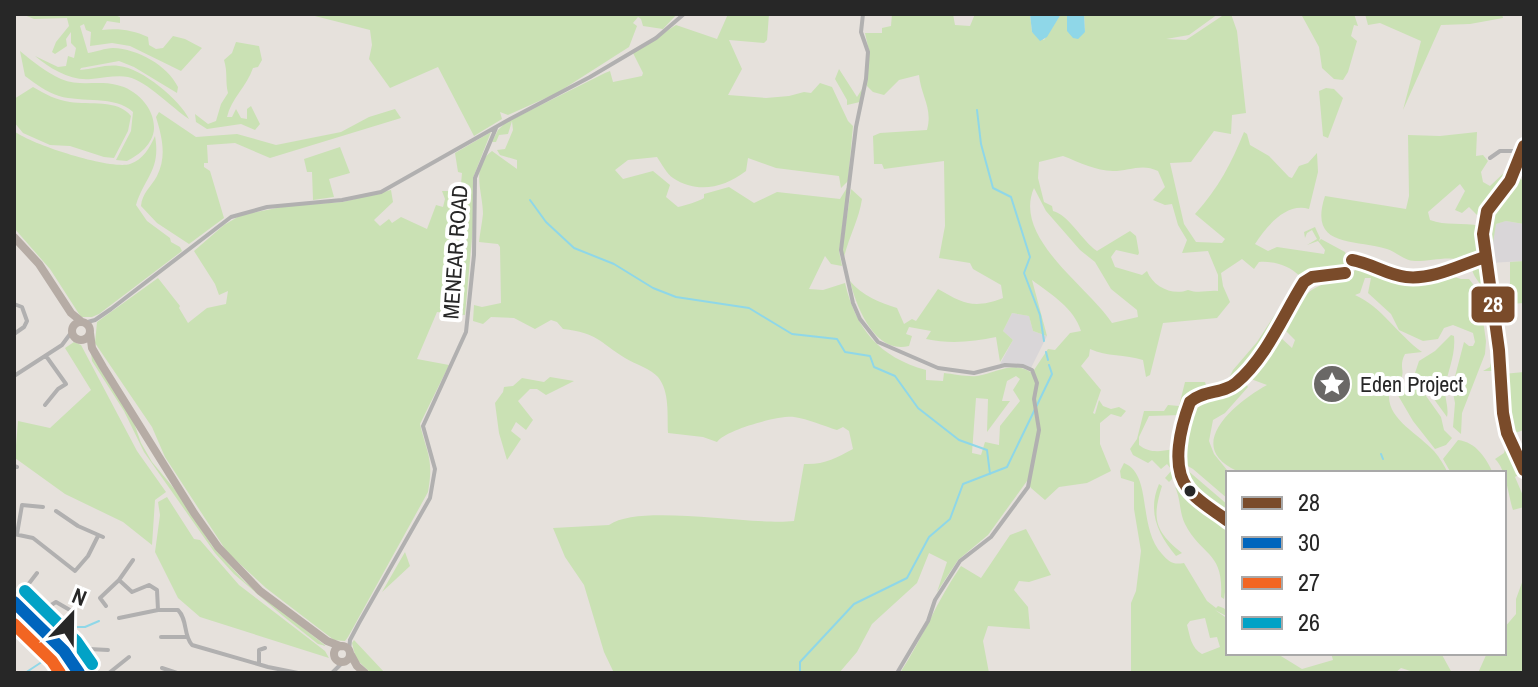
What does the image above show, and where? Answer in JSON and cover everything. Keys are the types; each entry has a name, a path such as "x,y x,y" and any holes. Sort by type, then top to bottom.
{"highway":[{"path":"14,237 39,264 218,547 260,591 365,673"}],"street":[{"path":"14,376 46,356 236,214 381,192 497,125 590,77 656,38 684,14"},
{"path":"863,14 861,32 868,52 866,79 856,127 841,250 853,303 860,319 878,342 938,368 974,373 1005,365 1023,366 1032,370 1037,383 1039,430 1028,487 991,537 960,561 935,600 928,621 897,673"},
{"name":"MENEAR ROAD","path":"333,671 430,498 435,469 423,426 466,332 473,263 475,178 497,125"},
{"path":"1490,158 1500,151 1523,149 1517,169 1487,211 1483,224 1499,350 1503,413 1507,433 1524,470"},
{"path":"1517,169 1524,177"},
{"path":"1352,260 1416,277 1465,266 1485,257"},
{"path":"14,304 22,307 27,318 24,327 14,334"},
{"path":"67,340 81,330"},
{"path":"45,405 66,384 46,356"},
{"path":"43,507 22,505 16,534 37,541 75,571 100,536 56,511"},
{"path":"106,606 100,598 119,580 133,560"},
{"path":"37,573 14,602 72,661 79,673"},
{"path":"119,580 132,592 149,585 157,590 158,610"},
{"path":"25,590 48,607 56,602 75,613"},
{"path":"119,618 174,609 182,612 187,637 192,645 298,673"},
{"path":"164,639 187,637"},
{"path":"259,648 259,664"},
{"path":"72,661 89,649 108,650"},
{"path":"109,673 129,657"},
{"path":"162,668 177,673"}],"shaded area":[{"path":"1506,221 1524,224 1524,261 1489,263 1488,247 1493,243 1495,224"},
{"path":"1012,313 1029,316 1033,331 1047,336 1031,368 1023,364 1000,364 1013,340 1003,331"}],"green space":[{"path":"22,14 112,14 120,17 120,23 107,21 102,30 125,30 148,37 149,45 156,49 163,48 173,36 202,48 181,71 130,46 112,43 90,46 91,32 86,30 84,24 80,26 88,53 113,48 142,55 167,72 178,87 177,93 119,61 80,70 114,66 138,72 169,94 189,119 151,89 128,77 76,78 48,65 35,56 58,67 66,66 68,56 74,58 76,48 71,43 71,32 66,39 67,46 55,54 52,52 69,26 67,18 34,19"},
{"path":"307,14 677,14 663,29 643,26 638,17 633,23 637,26 629,47 557,93 508,115 500,112 502,119 474,136 438,67 390,88 369,59 372,45 370,30"},
{"path":"728,14 769,14 767,40 764,43 729,40 742,69 728,95 766,98 811,93 820,83 832,87 853,126 848,181 841,188 839,176 776,168 748,158 746,171 729,182 710,187 691,186 673,178 657,157 628,160 615,170 623,179 653,171 670,185 666,197 678,207 704,198 704,194 729,187 754,203 777,192 840,199 848,186 839,251 842,266 831,264 825,256 809,289 823,290 845,283 856,314 872,339 895,357 926,370 926,380 943,381 944,373 977,376 1012,367 1032,373 1048,349 1055,350 1070,333 1081,331 1067,308 1032,280 1047,336 1033,331 1029,316 1012,313 1003,331 1013,340 1000,362 996,337 961,342 935,341 926,339 931,331 909,327 906,334 912,336 909,346 897,347 886,343 869,326 850,281 866,295 897,308 904,324 912,319 916,321 938,289 969,303 1003,298 1001,285 973,269 970,263 939,258 945,226 944,161 884,169 882,164 874,164 873,136 927,130 929,115 919,75 899,80 884,95 873,92 867,86 869,51 865,33 882,33 882,28 891,26 892,14 953,14 955,25 970,26 975,14 1030,14 1032,32 1044,40 1061,14 1067,14 1067,31 1085,32 1084,14 1218,14 1189,35 1166,39 1186,40 1225,14 1231,14 1237,31 1246,113 1232,115 1231,134 1214,131 1191,162 1170,163 1184,224 1196,242 1222,243 1225,239 1195,214 1224,175 1244,132 1250,145 1269,156 1292,178 1299,166 1308,163 1317,153 1318,172 1309,209 1292,209 1285,213 1271,224 1255,244 1268,251 1277,247 1324,254 1325,250 1318,241 1307,245 1317,239 1312,230 1305,238 1304,232 1315,227 1319,241 1321,239 1345,252 1349,262 1345,273 1312,277 1304,282 1276,332 1245,373 1243,379 1248,387 1225,413 1213,420 1209,441 1214,454 1227,470 1226,497 1193,469 1177,460 1184,423 1194,398 1231,385 1229,378 1233,370 1257,342 1300,276 1276,263 1259,262 1254,269 1242,259 1221,273 1230,302 1217,318 1163,323 1150,375 1146,377 1143,360 1090,349 1081,366 1101,390 1093,413 1099,400 1103,406 1111,409 1119,407 1126,411 1121,417 1111,414 1100,423 1100,444 1111,471 1087,483 1059,487 1045,500 1027,481 988,535 958,560 937,592 947,562 929,553 917,583 872,624 857,652 839,673 614,673 604,652 584,585 565,557 553,528 609,525 624,519 670,515 794,521 804,464 824,462 853,449 849,431 843,427 837,430 794,417 741,428 717,442 668,433 666,397 658,377 597,339 563,329 551,320 535,329 514,318 491,317 483,324 473,321 474,305 482,307 501,303 500,247 498,244 479,242 483,214 479,180 481,164 492,151 517,169 517,160 500,155 497,150 505,149 513,130 512,121 508,134 499,135 496,142 492,142 498,130 505,123 610,71 613,82 642,76 633,53 676,25 717,39","holes":["1063,156 1107,171 1141,167 1158,171 1165,187 1153,200 1165,205 1172,204 1178,225 1187,240 1182,253 1208,251 1218,275 1218,291 1170,291 1154,282 1147,271 1142,275 1115,267 1111,257 1116,250 1138,255 1136,236 1130,231 1097,251 1065,218 1044,202 1038,178 1039,162","1034,188 1046,211 1080,250 1095,262 1111,289 1137,310 1138,317 1112,323 1056,261 1034,225 1030,207","1016,376 1020,379 1013,390 1020,401 1000,426 999,445 985,442 981,455 972,453 976,398 988,399 987,432 1010,401 1002,401 1007,381"]},
{"path":"1301,14 1354,14 1358,26 1354,25 1351,36 1357,41 1343,80 1334,79 1322,68 1319,47"},
{"path":"1365,14 1502,14 1503,18 1441,25 1403,110 1421,41 1380,23 1368,25"},
{"path":"236,42 259,46 262,60 258,67 253,68 227,117 232,117 236,109 241,118 247,119 247,109 251,106 260,124 255,130 241,124 207,129 196,122 195,114 208,124 216,121 228,93 224,60 232,53"},
{"path":"20,51 61,79 75,83 117,85 137,95 148,107 153,121 153,134 148,144 127,161 116,160 131,131 133,112 117,103 68,98 45,90 25,76"},
{"path":"839,69 857,97 862,89 860,102 847,105 835,79"},
{"path":"33,87 65,101 119,107 131,116 128,131 114,158 70,146 50,145 23,133 14,122 14,99"},
{"path":"1334,89 1343,98 1328,138 1323,136 1319,91"},
{"path":"395,109 401,118 270,158 235,143 207,145 208,163 204,163 204,167 210,171 224,218 189,244 157,223 141,206 162,161 162,139 156,117 159,112 196,137 237,134 276,145 341,132 369,117"},
{"path":"14,131 70,155 120,165 139,159 155,136 154,165 136,205 147,221 182,251 99,314 81,317 50,269 14,228"},
{"path":"491,132 473,178 474,216 465,315 437,312 417,359 449,365 420,424 430,464 428,492 348,637 345,641 334,640 266,588 227,552 165,457 152,427 95,343 97,322 158,278 180,306 188,323 207,308 226,304 228,291 219,295 194,251 241,215 287,206 343,202 391,190 393,202 374,220 380,226 389,219 392,223 401,217 427,229 436,205 443,207 445,199 442,191 451,191 461,184 462,173 458,172 455,153"},
{"path":"1477,132 1476,156 1483,155 1488,161 1481,172 1483,182 1490,186 1508,169 1509,179 1480,218 1469,207 1462,213 1455,210 1465,191 1460,184 1428,212 1430,220 1436,222 1480,226 1478,249 1473,257 1462,264 1459,259 1411,261 1387,249 1348,242 1328,233 1321,213 1325,196 1406,209 1409,196 1408,135"},
{"path":"340,147 350,173 329,179 334,197 313,200 312,172 307,172 304,159"},
{"path":"1518,176 1524,182 1524,224 1506,221 1496,224 1493,243 1488,247 1490,216"},
{"path":"851,189 862,199 844,257 842,250"},
{"path":"1524,261 1524,303 1510,304 1510,262"},
{"path":"1476,263 1488,289 1502,417 1510,445 1523,472 1515,477 1524,498 1524,507 1513,510 1506,471 1502,471 1495,459 1504,453 1506,445 1496,410 1494,371 1483,371 1490,367 1491,328 1486,297 1472,266"},
{"name":"Eden Project","path":"1358,266 1366,269 1366,273 1410,283 1445,274 1469,279 1479,292 1485,354 1462,413 1461,434 1453,427 1455,403 1452,388 1464,342 1473,346 1473,333 1453,325 1444,328 1438,339 1423,341 1399,330 1391,314 1368,293 1371,278 1365,278 1360,293 1355,295 1365,300 1422,352 1405,354 1401,378 1391,386 1389,397 1395,415 1434,451 1447,471 1237,471 1221,461 1214,449 1214,437 1229,413 1267,385 1248,378 1280,337 1292,348 1295,340 1283,328 1298,304 1318,287 1353,273"},
{"path":"1451,335 1454,336 1454,343 1445,390 1447,417 1415,373 1419,361"},
{"path":"74,342 81,345 137,451 166,492 155,500 152,545 123,522 65,494 15,458 18,421 50,428 91,390 65,348"},
{"path":"91,353 133,420 152,462 177,492 212,546 245,582 326,646 318,644 283,616 234,574 215,553 144,452 124,411 92,361"},
{"path":"1524,372 1524,430 1512,434 1504,406 1503,374"},
{"path":"550,377 574,381 546,395 537,389 530,389 518,401 533,420 526,430 516,422 511,431 521,439 507,460 495,403 504,387 513,386 522,378 544,382"},
{"path":"1414,379 1452,438 1446,445 1435,449 1396,392"},
{"path":"1185,382 1205,382 1207,388 1190,395 1181,415 1149,416 1139,437 1139,445 1143,448 1163,451 1172,449 1179,432 1173,457 1175,476 1169,482 1165,478 1172,470 1167,464 1161,469 1152,460 1148,463 1133,455 1130,449 1137,439 1144,411 1164,411 1168,405 1179,406"},
{"path":"1458,440 1464,441 1484,456 1492,471 1450,471 1443,459"},
{"path":"1124,463 1139,478 1154,543 1167,559 1177,564 1184,563 1207,601 1226,611 1226,616 1215,610 1226,618 1226,655 1279,655 1302,669 1333,660 1332,655 1442,655 1452,673 1417,673 1401,668 1395,673 1131,673 1131,603 1136,591 1141,551 1134,509 1134,482 1121,478","holes":["1205,618 1210,638 1217,637 1220,647 1202,654 1193,645 1187,625 1190,621"]},
{"path":"1179,463 1226,503 1226,516 1191,487"},
{"path":"1159,484 1162,486 1157,507 1158,523 1166,538 1182,553 1176,556 1164,539 1156,522 1154,504"},
{"path":"1175,487 1226,530 1224,599 1221,597 1221,582 1215,562 1185,524"},
{"path":"167,497 194,539 200,540 239,585 325,651 329,658 200,617 178,598 155,552 160,515 158,502"},
{"path":"1026,529 1051,575 1029,582 1019,581 1014,590 1028,607 1030,629 988,626 983,641 989,673 900,673 961,566 981,578 1010,535"},
{"path":"405,552 410,566 382,592"},
{"path":"1524,577 1524,673 1478,673 1486,655 1506,655 1506,626 1516,614 1516,599"},
{"path":"354,640 385,673 371,673 356,659"}],"water":[{"path":"1030,14 1061,14 1047,37 1040,41 1032,32"},
{"path":"1067,14 1084,14 1085,32 1078,39 1067,31"}],"waterway":[{"path":"977,110 981,144 993,188 1011,197 1030,257 1024,273 1040,315 1044,341"},
{"path":"530,200 546,222 574,248 614,264 653,288 676,297 749,308 792,334 837,339 845,352 870,356 874,367 895,376 918,408 959,440 987,450 990,474"},
{"path":"1046,352 1048,360"},
{"path":"800,673 800,662 854,604 907,578 929,537 950,519 963,484 1007,467 1052,374 1049,365"},
{"path":"1381,454 1383,459"},
{"path":"1206,506 1226,523"},
{"path":"67,643 73,627 85,627 99,621"},
{"path":"25,673 60,650"}],"transit line":[{"name":"28","path":"1524,146 1510,181 1487,211 1483,234 1499,350 1503,413 1507,433 1524,470"},
{"name":"28","path":"1352,260 1399,276 1416,277 1436,274 1485,257"},
{"name":"28","path":"1226,520 1188,489 1179,470 1179,446 1190,402 1231,386 1247,373 1266,348 1304,282 1312,277 1345,273"},
{"name":"26","path":"25,591 76,641 92,664"},
{"name":"30","path":"14,602 64,651 79,673"},
{"name":"27","path":"14,624 60,673"}],"place":[{"name":"Eden Project","path":"1332,384"}]}
